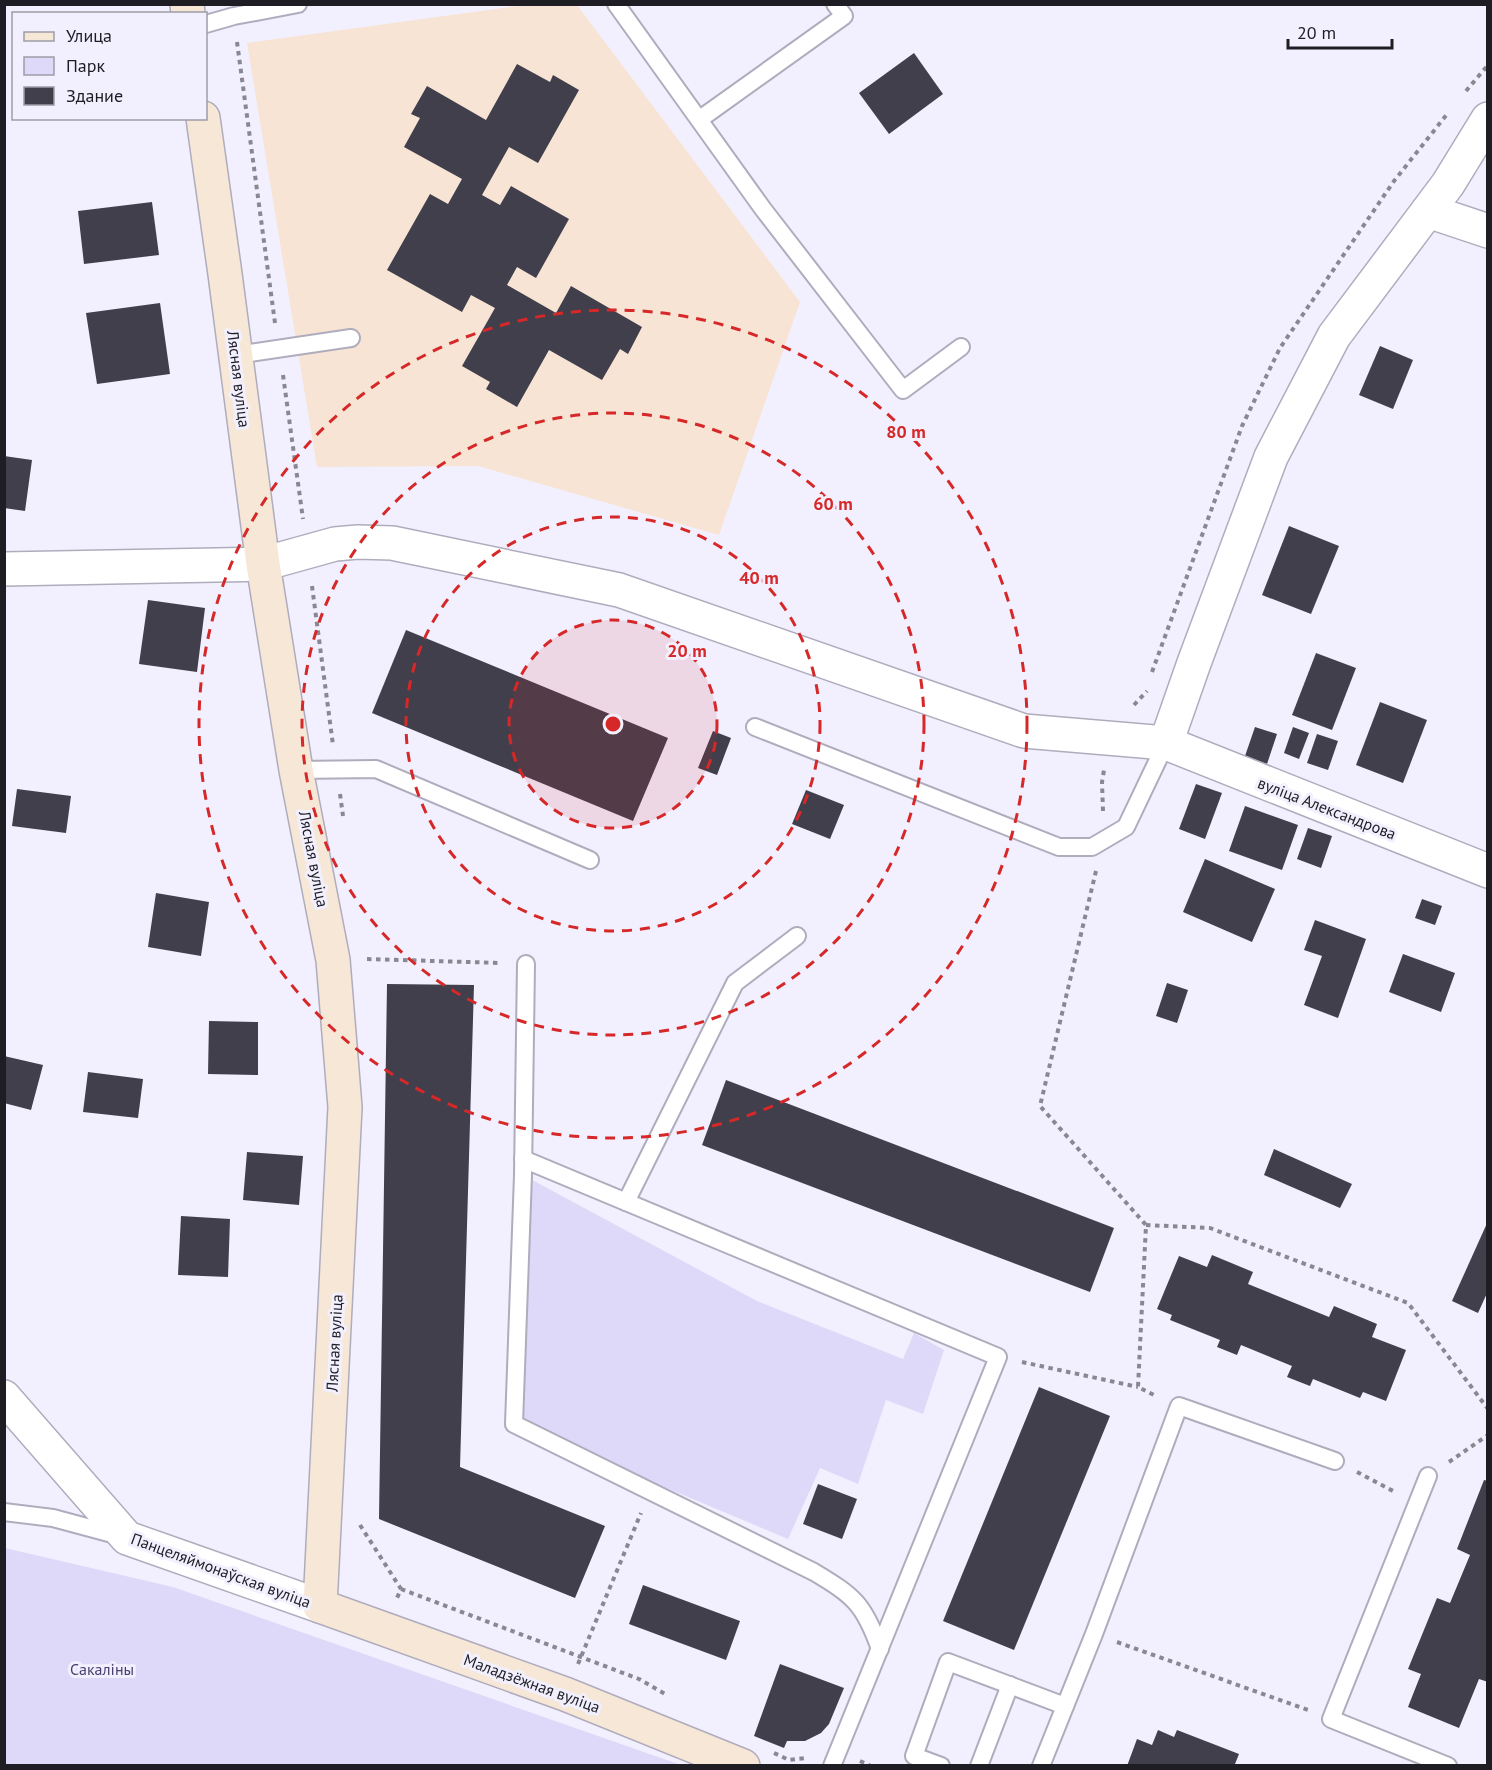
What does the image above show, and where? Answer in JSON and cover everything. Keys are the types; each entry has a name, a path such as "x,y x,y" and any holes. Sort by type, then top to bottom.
{"main road":[{"name":"Лясная вуліца","path":"203,120 263,564 296,770 333,960 345,1107 320,1606"},
{"name":"Маладзёжная вуліца","path":"320,1606 565,1694 743,1766"}],"street":[{"path":"1166,743 1271,457 1334,336 1448,184 1488,120"},
{"path":"1428,210 1488,231"},
{"name":"вуліца Александрова","path":"4,569 263,564 336,544 392,543 620,590 1024,731 1166,743 1488,871"},
{"name":"Панцеляймонаўская вуліца","path":"4,1397 127,1538 320,1606"}],"lane":[{"path":"207,24 234,16 298,4"},
{"path":"616,4 763,209 903,390 960,347"},
{"path":"700,119 844,15 835,4"},
{"path":"236,355 351,338"},
{"path":"755,727 1059,847 1092,847 1126,827 1166,743"},
{"path":"296,770 375,769 590,860"},
{"path":"626,1202 735,983 797,936"},
{"path":"526,964 514,1424 814,1572 844,1590 859,1604 870,1623 880,1649"},
{"path":"522,1159 998,1357 832,1766"},
{"path":"1041,1766 1094,1634 1179,1406 1335,1461"},
{"path":"1428,1476 1331,1719 1448,1766"},
{"path":"4,1512 53,1518 127,1538"},
{"path":"941,1766 914,1756 948,1662 1065,1706"},
{"path":"979,1766 1010,1685"}],"path":[{"path":"1104,840 1040,1106 1146,1225 1138,1388"},
{"path":"333,960 360,958 526,964"},
{"path":"1146,1225 1210,1228 1408,1303 1488,1409"},
{"path":"998,1357 1138,1388 1179,1406"},
{"path":"1428,1476 1488,1435"},
{"path":"1335,1461 1417,1503"},
{"path":"565,1694 650,1491"},
{"path":"1094,1634 1331,1719"}],"shaded area":[{"path":"525,5 577,5 800,302 719,535 478,466 317,467 247,43"}],"green space":[{"path":"523,1175 757,1301 903,1359 914,1333 944,1350 923,1414 886,1400 858,1484 820,1468 788,1539 514,1424"},
{"name":"Сакаліны","path":"5,1548 173,1587 681,1765 5,1765"}],"building":[{"path":"914,53 943,94 889,134 859,93"},
{"path":"517,64 550,82 553,75 579,90 538,163 509,147 482,195 500,205 511,186 569,219 536,278 517,267 507,285 556,313 571,286 642,327 628,354 620,349 602,380 549,350 517,407 486,389 490,382 462,366 495,308 471,295 462,312 387,270 430,194 448,204 462,179 404,147 420,118 411,114 427,86 486,120"},
{"path":"152,202 159,255 84,264 78,211"},
{"path":"160,303 170,374 97,384 86,313"},
{"path":"1380,346 1413,360 1393,409 1359,395"},
{"path":"4,456 32,460 25,511 4,508"},
{"path":"1289,526 1339,546 1311,614 1262,595"},
{"path":"148,600 205,608 197,672 139,664"},
{"path":"406,630 668,738 633,821 372,713"},
{"path":"1316,653 1356,668 1332,730 1292,715"},
{"path":"1380,702 1427,720 1403,783 1356,765"},
{"path":"1255,727 1277,734 1267,764 1245,756"},
{"path":"1293,727 1309,733 1299,759 1284,753"},
{"path":"713,731 731,738 717,775 698,768"},
{"path":"1317,734 1338,741 1328,770 1307,763"},
{"path":"1196,784 1222,793 1205,839 1179,829"},
{"path":"17,789 71,796 66,833 12,826"},
{"path":"806,790 844,805 830,839 792,824"},
{"path":"1245,806 1298,825 1282,870 1229,851"},
{"path":"1308,828 1332,836 1321,868 1297,859"},
{"path":"1205,859 1275,889 1252,942 1183,912"},
{"path":"156,893 209,902 201,956 148,947"},
{"path":"1422,899 1442,906 1435,925 1415,918"},
{"path":"1315,920 1366,939 1338,1018 1304,1005 1322,956 1304,950"},
{"path":"1403,954 1455,973 1441,1012 1389,992"},
{"path":"1167,983 1188,990 1177,1023 1156,1016"},
{"path":"387,984 474,985 460,1467 605,1526 575,1598 379,1519"},
{"path":"209,1021 258,1022 258,1075 208,1074"},
{"path":"4,1056 43,1065 31,1110 4,1103"},
{"path":"88,1072 143,1079 138,1118 83,1112"},
{"path":"726,1080 1114,1228 1090,1292 702,1145"},
{"path":"1274,1149 1352,1184 1340,1208 1264,1175"},
{"path":"247,1152 303,1156 299,1205 243,1200"},
{"path":"181,1216 230,1219 228,1277 178,1275"},
{"path":"1488,1221 1488,1291 1478,1313 1452,1301"},
{"path":"1212,1255 1253,1272 1248,1284 1329,1317 1334,1306 1377,1324 1372,1337 1406,1350 1386,1401 1363,1392 1360,1398 1313,1379 1310,1386 1287,1377 1292,1366 1241,1345 1237,1355 1217,1347 1220,1340 1170,1320 1172,1315 1157,1309 1179,1256 1207,1267"},
{"path":"1039,1387 1110,1416 1014,1650 943,1621"},
{"path":"1484,1480 1488,1481 1488,1682 1479,1679 1459,1728 1408,1707 1421,1674 1408,1669 1437,1598 1450,1603 1470,1555 1457,1549"},
{"path":"818,1484 857,1499 842,1539 803,1524"},
{"path":"643,1585 740,1621 726,1660 629,1624"},
{"path":"780,1664 844,1688 829,1724 821,1733 805,1741 787,1741 784,1748 754,1736"},
{"path":"1158,1730 1174,1737 1177,1730 1239,1754 1235,1764 1240,1766 1127,1766 1137,1739 1152,1745"}]}
